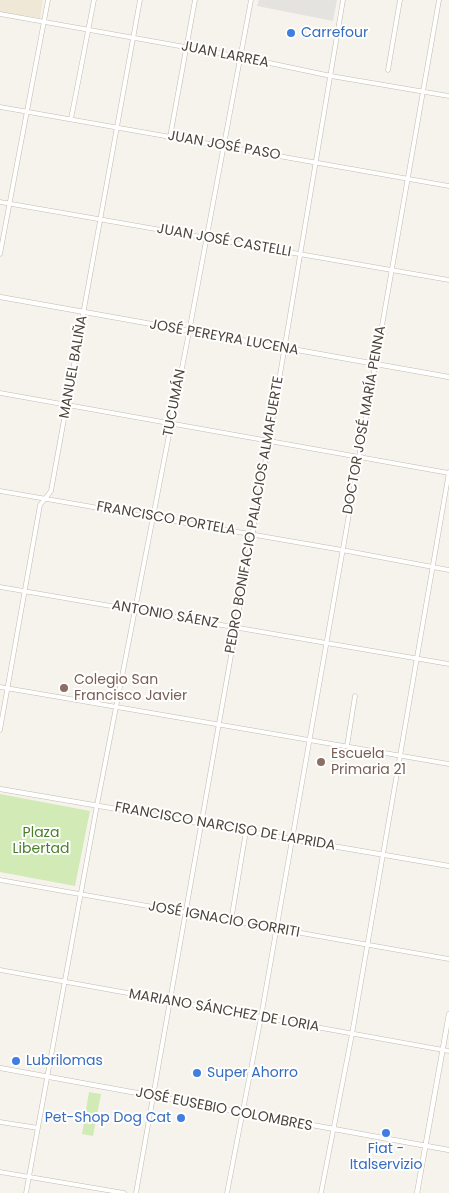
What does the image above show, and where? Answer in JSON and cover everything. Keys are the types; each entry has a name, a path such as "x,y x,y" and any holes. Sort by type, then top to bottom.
{"street":[{"path":"0,254 48,0"},
{"path":"72,119 94,0"},
{"name":"MANUEL BALIÑA","path":"0,730 40,506 51,491 140,0"},
{"path":"170,137 195,0"},
{"name":"TUCUMÁN","path":"26,1193 97,805 207,238 251,0"},
{"name":"PEDRO BONIFACIO PALACIOS ALMAFUERTE","path":"136,1193 285,348 343,0"},
{"path":"388,70 400,0"},
{"name":"DOCTOR JOSÉ MARÍA PENNA","path":"227,1193 261,1017 439,0"},
{"name":"JUAN LARREA","path":"0,14 241,57 331,76 449,96"},
{"name":"JUAN JOSÉ PASO","path":"0,107 449,186"},
{"name":"JUAN JOSÉ CASTELLI","path":"0,202 449,280"},
{"name":"JOSÉ PEREYRA LUCENA","path":"0,297 449,377"},
{"path":"0,393 449,473 352,1034 321,1193"},
{"name":"FRANCISCO PORTELA","path":"0,491 449,570"},
{"name":"ANTONIO SÁENZ","path":"0,587 449,664"},
{"path":"0,687 449,764"},
{"path":"347,746 355,696"},
{"name":"FRANCISCO NARCISO DE LAPRIDA","path":"0,789 449,866"},
{"path":"231,921 246,831"},
{"name":"JOSÉ IGNACIO GORRITI","path":"0,880 449,959"},
{"name":"MARIANO SÁNCHEZ DE LORIA","path":"0,970 449,1051"},
{"path":"417,1193 449,1014"},
{"name":"JOSÉ EUSEBIO COLOMBRES","path":"0,1068 449,1150"},
{"path":"0,1122 38,1128"},
{"path":"0,1172 124,1193"}],"shaded area":[{"path":"0,0 43,0 40,18 0,12"},
{"path":"259,0 337,0 333,21 257,6"}],"green space":[{"name":"Plaza Libertad","path":"0,794 90,811 75,886 0,872"},
{"path":"89,1092 101,1094 93,1136 82,1134"}],"place":[{"name":"Carrefour","path":"291,33"},
{"name":"Colegio San Francisco Javier","path":"64,688"},
{"name":"Escuela Primaria 21","path":"321,762"},
{"name":"Lubrilomas","path":"16,1061"},
{"name":"Super Ahorro","path":"197,1073"},
{"name":"Pet-Shop Dog Cat","path":"181,1118"},
{"name":"Fiat - Italservizio","path":"386,1133"}]}
